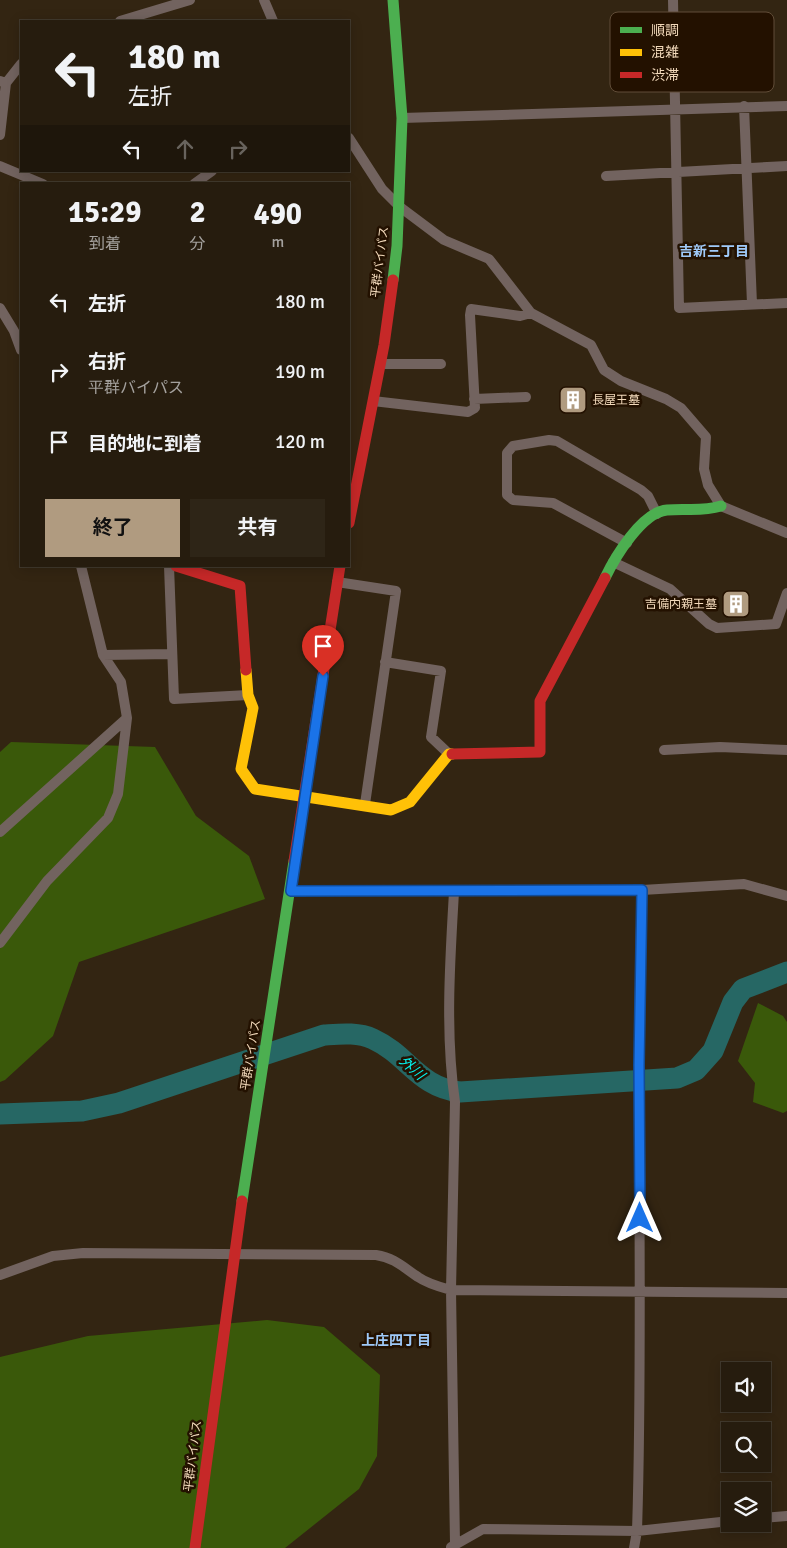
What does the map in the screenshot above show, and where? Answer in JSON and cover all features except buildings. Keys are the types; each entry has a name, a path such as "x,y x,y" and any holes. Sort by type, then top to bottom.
{"main road":[{"name":"平群バイパス","path":"350,518 380,364 397,246 402,118 393,0"},
{"path":"179,567 240,586 248,695 253,708 241,769 255,789 365,804 391,810 410,802 449,754 540,752 540,701 542,695 613,562 640,526 657,514 665,510 704,511 721,506"},
{"name":"平群バイパス","path":"195,1548 234,1254 340,567"}],"street":[{"path":"123,20 190,0"},
{"path":"264,0 273,20"},
{"path":"0,135 3,82 20,65"},
{"path":"674,92 679,308 787,303"},
{"path":"744,106 752,304"},
{"path":"402,118 674,108 787,106"},
{"path":"350,140 382,189 400,207 444,240 489,258 531,313 591,345 604,370 621,381 666,399 681,408 706,437 704,469 708,485 721,506 787,533"},
{"path":"0,166 38,182"},
{"path":"606,176 787,166"},
{"path":"197,182 211,172"},
{"path":"0,308 14,331 20,347"},
{"path":"373,401 468,412 474,408 471,309 479,308 520,316 531,313"},
{"path":"380,364 440,364"},
{"path":"474,399 526,397"},
{"path":"627,543 553,503 513,500 507,495 507,453 512,446 549,440 557,441 641,490 648,496 657,514"},
{"path":"613,562 670,589 709,624 717,628 776,624 787,593"},
{"path":"0,942 47,881 108,818 118,794 127,718 122,682 103,655 81,567"},
{"path":"169,567 174,699 248,695"},
{"path":"337,582 396,591 365,804"},
{"path":"103,655 172,654"},
{"path":"386,662 441,671 431,737 449,754"},
{"path":"0,832 127,718"},
{"path":"664,750 720,747 787,750"},
{"path":"291,891 642,890 744,884 787,896"},
{"path":"634,1548 637,1531 641,1409 639,1065 642,890"},
{"path":"454,892 450,961 452,1081 455,1102 452,1290 452,1546 483,1529 637,1531 721,1523"},
{"path":"0,1275 53,1256 83,1253 389,1257 404,1265 418,1277 452,1290 787,1293"},
{"path":"771,1517 787,1516"}],"green space":[{"path":"11,742 155,747 196,816 249,856 265,899 79,962 53,1036 5,1080 0,1082 0,752"},
{"path":"758,1003 783,1016 787,1022 787,1111 783,1113 753,1102 755,1083 738,1061"},
{"path":"267,1320 324,1327 380,1375 377,1456 359,1489 285,1548 0,1548 0,1357 88,1336"}],"waterway":[{"name":"外川","path":"0,1114 82,1111 119,1103 324,1035 336,1034 355,1034 373,1039 395,1053 434,1084 460,1092 677,1078 696,1070 713,1051 733,1002 743,989 787,972"}],"traffic: fast":[{"path":"393,0 402,118 397,246 393,280"},
{"path":"605,578 630,537 648,519 667,510 721,506"},
{"path":"242,1201 294,861"}],"traffic: slow":[{"path":"246,670 248,695 253,708 241,769 255,789 391,810 410,802 449,754 452,754"}],"traffic: jam":[{"path":"350,518 384,345 393,280"},
{"path":"179,567 240,586 246,670"},
{"path":"294,861 340,567"},
{"path":"452,754 540,752 540,701 605,578"},
{"path":"195,1548 242,1201"}],"place":[{"name":"長屋王墓","path":"573,400"},
{"name":"吉備内親王墓","path":"736,604"}],"district":[{"name":"吉新三丁目","path":"714,251"},
{"name":"上庄四丁目","path":"396,1340"}],"route":[{"path":"323,676 291,891 642,890 639,1065 640,1218"}]}
